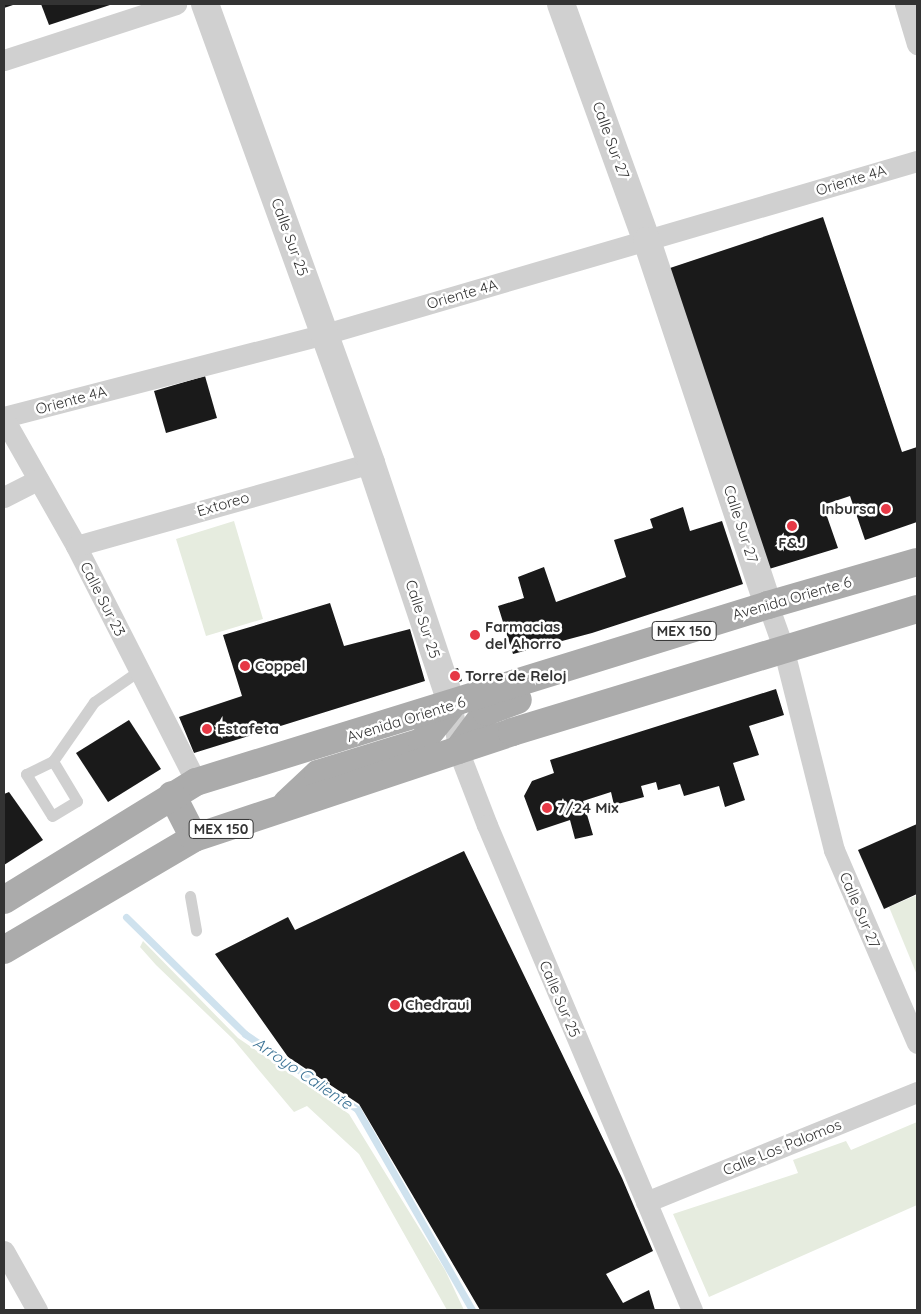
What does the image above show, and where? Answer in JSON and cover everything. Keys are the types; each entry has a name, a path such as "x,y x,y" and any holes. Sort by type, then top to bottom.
{"main road":[{"name":"Avenida Oriente 6","path":"4,900 196,782 452,705 768,604 917,562"},
{"name":"MEX 150","path":"4,950 194,838 458,750 784,647 917,609"},
{"path":"458,750 486,712 566,681 580,664"},
{"path":"282,808 318,774 422,742 452,705"},
{"path":"172,795 194,838"}],"street":[{"path":"4,60 176,4"},
{"name":"Calle Sur 25","path":"205,4 371,463 452,705 458,750 692,1310"},
{"name":"Calle Sur 27","path":"561,4 647,241 784,647 834,850 917,1044"},
{"path":"905,4 917,44"},
{"name":"Oriente 4A","path":"4,418 325,334 917,161"},
{"name":"Calle Sur 23","path":"4,418 76,546 196,782"},
{"name":"Extoreo","path":"76,546 371,463"},
{"path":"4,497 38,480"},
{"name":"Calle Los Palomos","path":"646,1202 917,1092"},
{"path":"4,1251 37,1310"}],"lane":[{"path":"53,761 76,801 52,816 26,774 53,761 94,702 140,670"},
{"path":"190,896 196,930"}],"shaded area":[{"path":"234,521 263,619 206,636 176,539"},
{"path":"917,895 917,975 889,907"},
{"path":"143,941 238,1038 349,1114 445,1270 464,1310 447,1310 359,1154 307,1106 294,1112 233,1039 156,965 140,947"},
{"path":"917,1122 917,1205 709,1297 673,1214 798,1173 793,1160 846,1141 851,1150"}],"building":[{"path":"4,4 16,4 4,8"},
{"path":"41,4 113,4 49,25"},
{"path":"823,217 902,452 917,447 917,522 865,540 850,496 823,505 838,548 769,569 667,269"},
{"path":"205,376 217,418 166,433 154,391"},
{"path":"683,507 690,531 722,521 743,584 592,633 513,654 498,606 524,598 518,577 544,567 556,602 626,577 614,540 653,528 650,519"},
{"path":"330,603 344,646 410,629 425,681 194,753 179,717 242,696 223,635"},
{"name":"Torre de Reloj","path":"458,668 462,681 452,684 448,671"},
{"path":"776,689 784,715 749,726 759,755 733,763 745,800 725,807 719,786 684,796 680,784 658,790 656,782 641,786 644,797 614,805 611,792 583,801 593,835 575,839 570,820 537,831 524,796 532,781 554,773 550,760"},
{"path":"129,720 161,769 108,802 76,753"},
{"path":"9,792 43,840 4,865 4,794"},
{"path":"917,824 917,894 884,909 858,850"},
{"name":"Chedraui","path":"464,851 622,1178 653,1251 606,1274 623,1303 649,1290 655,1310 480,1310 359,1104 288,1057 215,954 288,917 295,930"}],"waterway":[{"name":"Arroyo Caliente","path":"126,917 245,1034 357,1109 472,1310"}],"place":[{"name":"Inbursa","path":"886,509"},
{"name":"F&J","path":"792,526"},
{"name":"Farmacias del Ahorro","path":"475,635"},
{"name":"Coppel","path":"245,666"},
{"name":"Torre de Reloj","path":"455,676"},
{"name":"Estafeta","path":"207,729"},
{"name":"7/24 Mix","path":"547,808"},
{"name":"Chedraui","path":"395,1005"}]}
